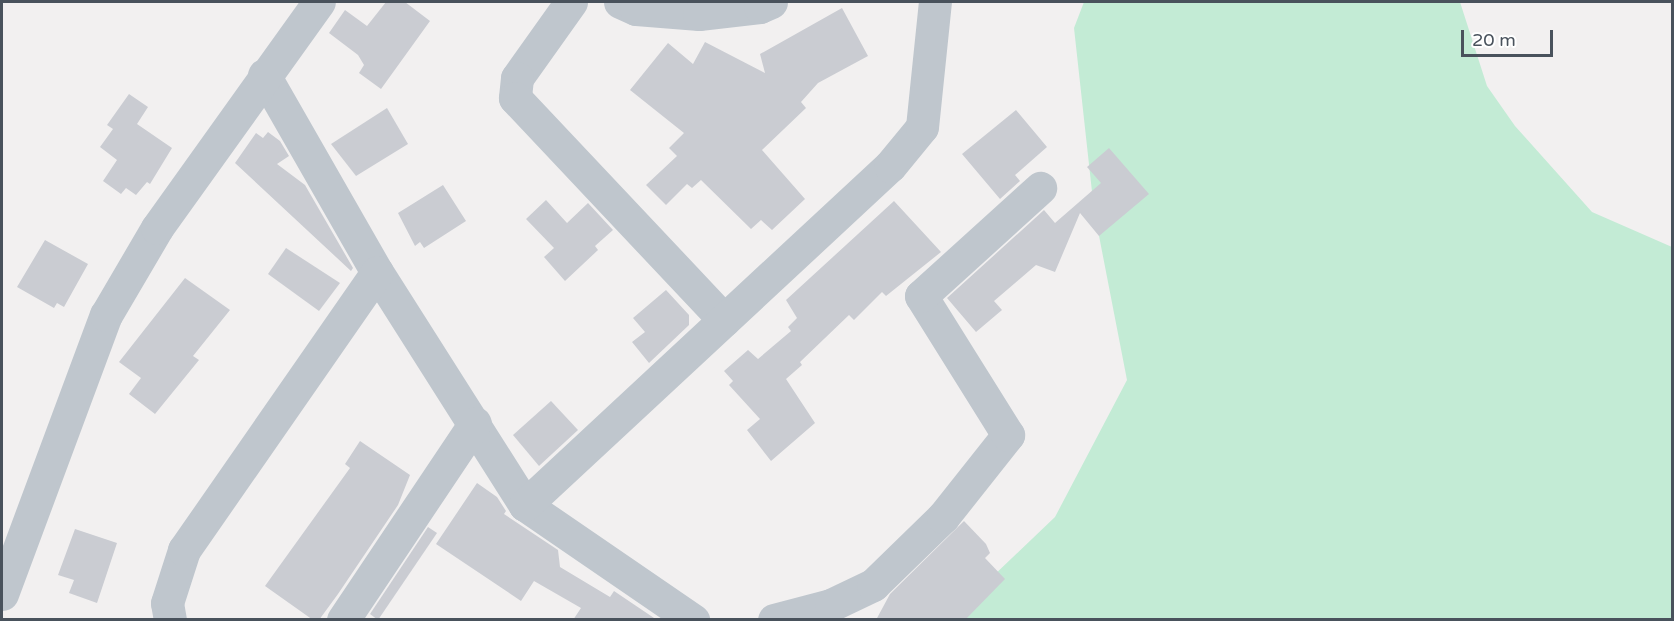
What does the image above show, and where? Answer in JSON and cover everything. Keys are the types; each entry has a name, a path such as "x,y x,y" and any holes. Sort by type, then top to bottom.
{"street":[{"path":"2,594 106,315 157,228 264,75 319,2"},
{"path":"571,2 517,78 515,98 724,320"},
{"path":"620,2 636,9 699,14 760,7 771,2"},
{"path":"525,505 890,166 922,127 935,2"},
{"path":"264,75 377,272 476,423 525,505 693,620"},
{"path":"774,620 831,605 873,585 943,517 1008,435 921,296 1040,188"},
{"path":"170,620 167,603 184,550 377,272"},
{"path":"343,620 476,423"}],"green space":[{"path":"1084,2 1460,2 1487,86 1515,126 1592,212 1672,247 1672,619 947,620 1055,517 1127,380 1094,210 1074,28"}],"building":[{"path":"386,2 405,2 430,21 381,89 359,73 364,65 358,55 329,33 345,10 367,26"},
{"path":"842,8 868,56 818,83 801,102 806,108 762,150 805,199 772,230 761,220 751,229 701,180 692,188 687,184 666,205 646,185 677,156 669,148 684,133 630,90 668,43 693,64 705,42 765,73 760,54"},
{"path":"129,94 148,107 137,124 172,148 150,184 147,182 136,195 126,188 121,194 103,181 117,160 100,147 113,129 107,125"},
{"path":"387,108 408,144 356,176 331,144"},
{"path":"1016,110 1047,147 1015,175 1020,181 1000,199 962,154"},
{"path":"268,132 280,141 289,156 277,164 305,185 353,268 351,271 235,163 256,133 263,138"},
{"path":"1109,148 1149,194 1099,236 1080,213 1055,272 1036,265 994,301 1002,310 976,332 947,298 1044,210 1055,223 1101,183 1087,167"},
{"path":"443,185 466,221 424,248 420,242 415,246 398,213"},
{"path":"546,200 567,223 588,203 613,230 595,246 598,250 565,281 544,257 554,248 526,219"},
{"path":"894,201 941,252 886,296 882,292 854,320 849,315 800,362 802,365 786,379 815,423 771,461 747,430 760,419 729,385 733,381 724,371 748,350 758,359 791,331 788,327 797,318 786,300"},
{"path":"45,240 88,264 64,307 57,303 54,308 17,287"},
{"path":"286,248 340,283 319,311 268,274"},
{"path":"185,278 230,310 193,356 199,360 155,414 129,394 141,378 119,362"},
{"path":"666,290 689,315 689,325 649,363 632,342 645,332 633,318"},
{"path":"551,401 578,430 539,466 513,435"},
{"path":"360,441 410,475 398,505 319,620 313,620 265,586 350,468 345,464"},
{"path":"477,483 497,497 506,511 504,514 558,550 560,567 610,597 614,591 657,620 573,620 581,608 534,581 521,601 436,544"},
{"path":"964,521 986,544 990,553 985,558 1005,579 965,620 876,620 890,594"},
{"path":"428,527 437,533 378,620 370,614"},
{"path":"75,529 117,543 97,603 69,593 74,580 58,575"}]}
